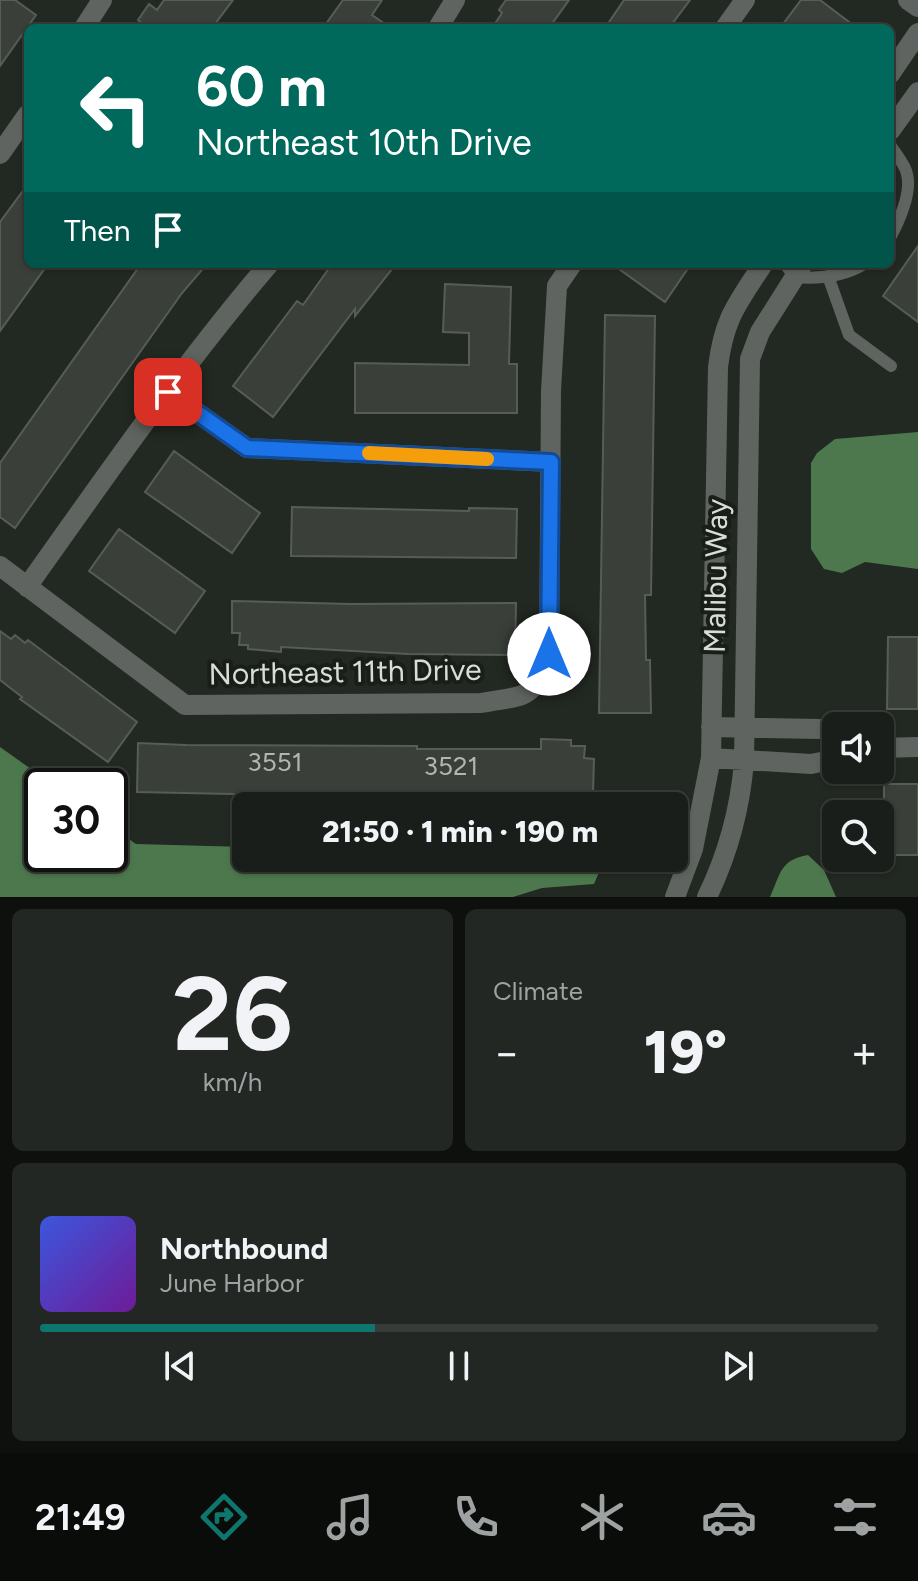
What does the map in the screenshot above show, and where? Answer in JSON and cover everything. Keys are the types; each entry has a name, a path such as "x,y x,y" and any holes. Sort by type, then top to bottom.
{"street":[{"path":"87,24 102,0"},
{"path":"440,24 455,0"},
{"path":"728,24 745,0"},
{"path":"908,0 918,7"},
{"path":"894,68 918,33"},
{"path":"894,125 918,92"},
{"path":"0,154 24,120"},
{"path":"27,587 168,392 266,268"},
{"path":"168,392 247,448 551,462 551,391 557,286 569,268"},
{"name":"Malibu Way","path":"675,897 693,849 711,758 718,367 722,336 730,314 760,268"},
{"name":"Malibu Way","path":"707,897 721,868 741,800 750,359 760,332 794,268"},
{"name":"Northeast 11th Drive","path":"0,566 185,705 481,703 528,694 538,682 549,654 551,462"},
{"path":"711,727 822,729"},
{"path":"894,747 918,747"},
{"path":"711,758 744,762 822,762"}],"lane":[{"path":"894,150 912,172 894,230"},
{"path":"794,268 828,276 852,268"},
{"path":"828,276 849,335 891,366"}],"shaded area":[{"path":"918,432 918,569 865,562 842,573 824,569 811,549 811,463 817,453 835,439"},
{"path":"0,747 30,768 24,768 24,872 128,872 128,838 136,844 232,847 232,872 599,872 594,884 542,888 513,897 0,897"},
{"path":"808,855 822,868 836,897 770,897 779,874 787,864"}],"building":[{"path":"0,0 15,0 36,15 30,24 24,24 24,32 0,66"},
{"path":"164,0 233,0 215,24 143,24 138,20 149,4 157,10"},
{"path":"343,0 382,0 372,15 385,24 326,24"},
{"path":"506,0 569,0 552,24 495,24 502,13 499,10"},
{"path":"624,0 690,0 672,24 608,24"},
{"path":"801,0 820,0 852,24 783,24"},
{"path":"24,189 24,268 45,268 0,331 0,222"},
{"path":"918,246 918,322 883,296"},
{"path":"138,268 204,268 182,293 15,528 0,517 0,463"},
{"path":"329,268 393,268 355,316 355,309 273,417 233,386 297,301 303,305"},
{"path":"618,268 688,268 665,302"},
{"path":"445,284 511,287 509,364 517,364 517,413 355,413 355,363 469,365 469,333 443,332"},
{"path":"605,315 655,316 651,595 645,595 651,713 599,713"},
{"path":"174,451 260,513 232,553 145,492"},
{"path":"292,507 469,511 469,508 517,509 516,558 291,556"},
{"path":"119,529 205,591 175,633 89,571"},
{"path":"232,601 516,603 515,655 408,654 281,647 281,652 248,649 248,645 239,645 240,633 232,633"},
{"path":"0,631 11,639 15,635 25,643 28,640 137,722 108,762 20,699 22,697 0,680"},
{"path":"888,637 918,637 918,709 887,709"},
{"path":"541,739 571,740 571,746 585,746 584,758 594,759 593,792 137,792 138,743 541,749"},
{"path":"884,784 918,784 918,855 894,855 894,800 884,800"}],"slow traffic":[{"path":"369,453 487,459"}],"route":[{"path":"168,392 247,448 551,462 549,654"}]}
